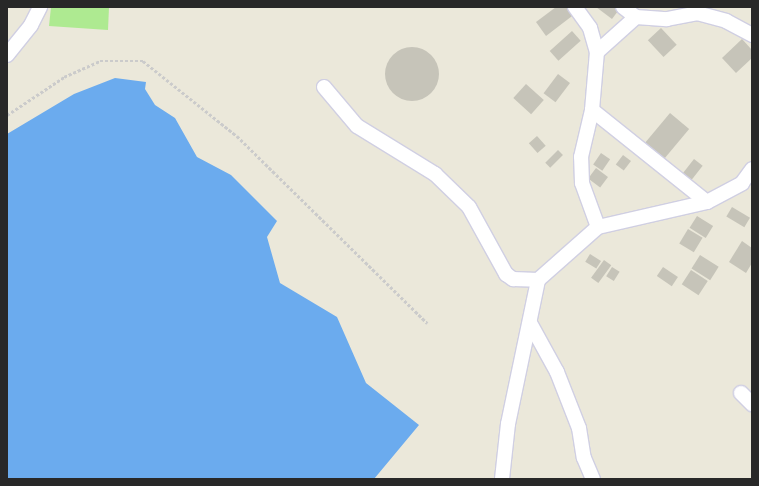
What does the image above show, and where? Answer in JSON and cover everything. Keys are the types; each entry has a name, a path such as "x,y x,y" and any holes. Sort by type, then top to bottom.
{"street":[{"path":"7,55 31,26 40,7"},
{"path":"575,7 590,28 597,52 592,110 581,157 582,183 598,227"},
{"path":"623,7 636,17 667,20 698,13 726,21 752,35"},
{"path":"597,52 636,17"},
{"path":"324,88 357,126 435,174 469,207 506,274 513,280 538,280"},
{"path":"592,110 707,202"},
{"path":"502,479 508,424 538,280 598,227 707,202 742,183 752,169"},
{"path":"530,322 557,372 579,428 584,458 593,479"},
{"path":"741,392 752,404"}],"path":[{"path":"7,114 64,77 100,61 143,61 237,136 427,323"}],"green space":[{"path":"51,7 109,7 108,30 49,26"}],"water":[{"path":"115,78 146,82 145,89 155,105 175,118 197,157 231,175 277,221 267,237 280,283 337,317 366,383 419,425 374,479 7,479 7,134 74,94"}],"building":[{"path":"556,7 572,7 576,13 546,36 536,22"},
{"path":"596,7 621,7 612,19"},
{"path":"661,28 677,45 664,57 648,40"},
{"path":"572,31 581,41 558,61 550,51"},
{"path":"742,39 752,50 752,58 736,73 722,58"},
{"path":"407,47 417,47 427,51 435,59 439,69 439,79 435,89 427,97 417,101 407,101 397,97 389,89 385,79 385,69 389,59 397,51"},
{"path":"558,74 570,83 556,102 544,93"},
{"path":"526,84 544,100 531,114 513,98"},
{"path":"670,113 689,129 663,160 644,144"},
{"path":"537,136 546,146 538,153 529,143"},
{"path":"558,150 563,155 550,168 545,163"},
{"path":"601,153 610,159 602,171 593,165"},
{"path":"623,155 631,161 624,171 616,165"},
{"path":"694,159 703,166 690,182 681,176"},
{"path":"596,168 608,177 600,187 588,178"},
{"path":"732,207 750,218 744,227 726,216"},
{"path":"697,216 713,226 706,238 690,228"},
{"path":"688,229 703,238 694,252 679,244"},
{"path":"742,241 752,248 752,263 746,273 729,262"},
{"path":"590,254 601,261 596,269 585,262"},
{"path":"700,255 719,267 710,280 692,269"},
{"path":"604,260 611,265 598,283 591,278"},
{"path":"612,267 620,272 614,281 606,276"},
{"path":"663,267 678,277 672,286 657,276"},
{"path":"691,270 708,281 699,295 682,284"}]}
